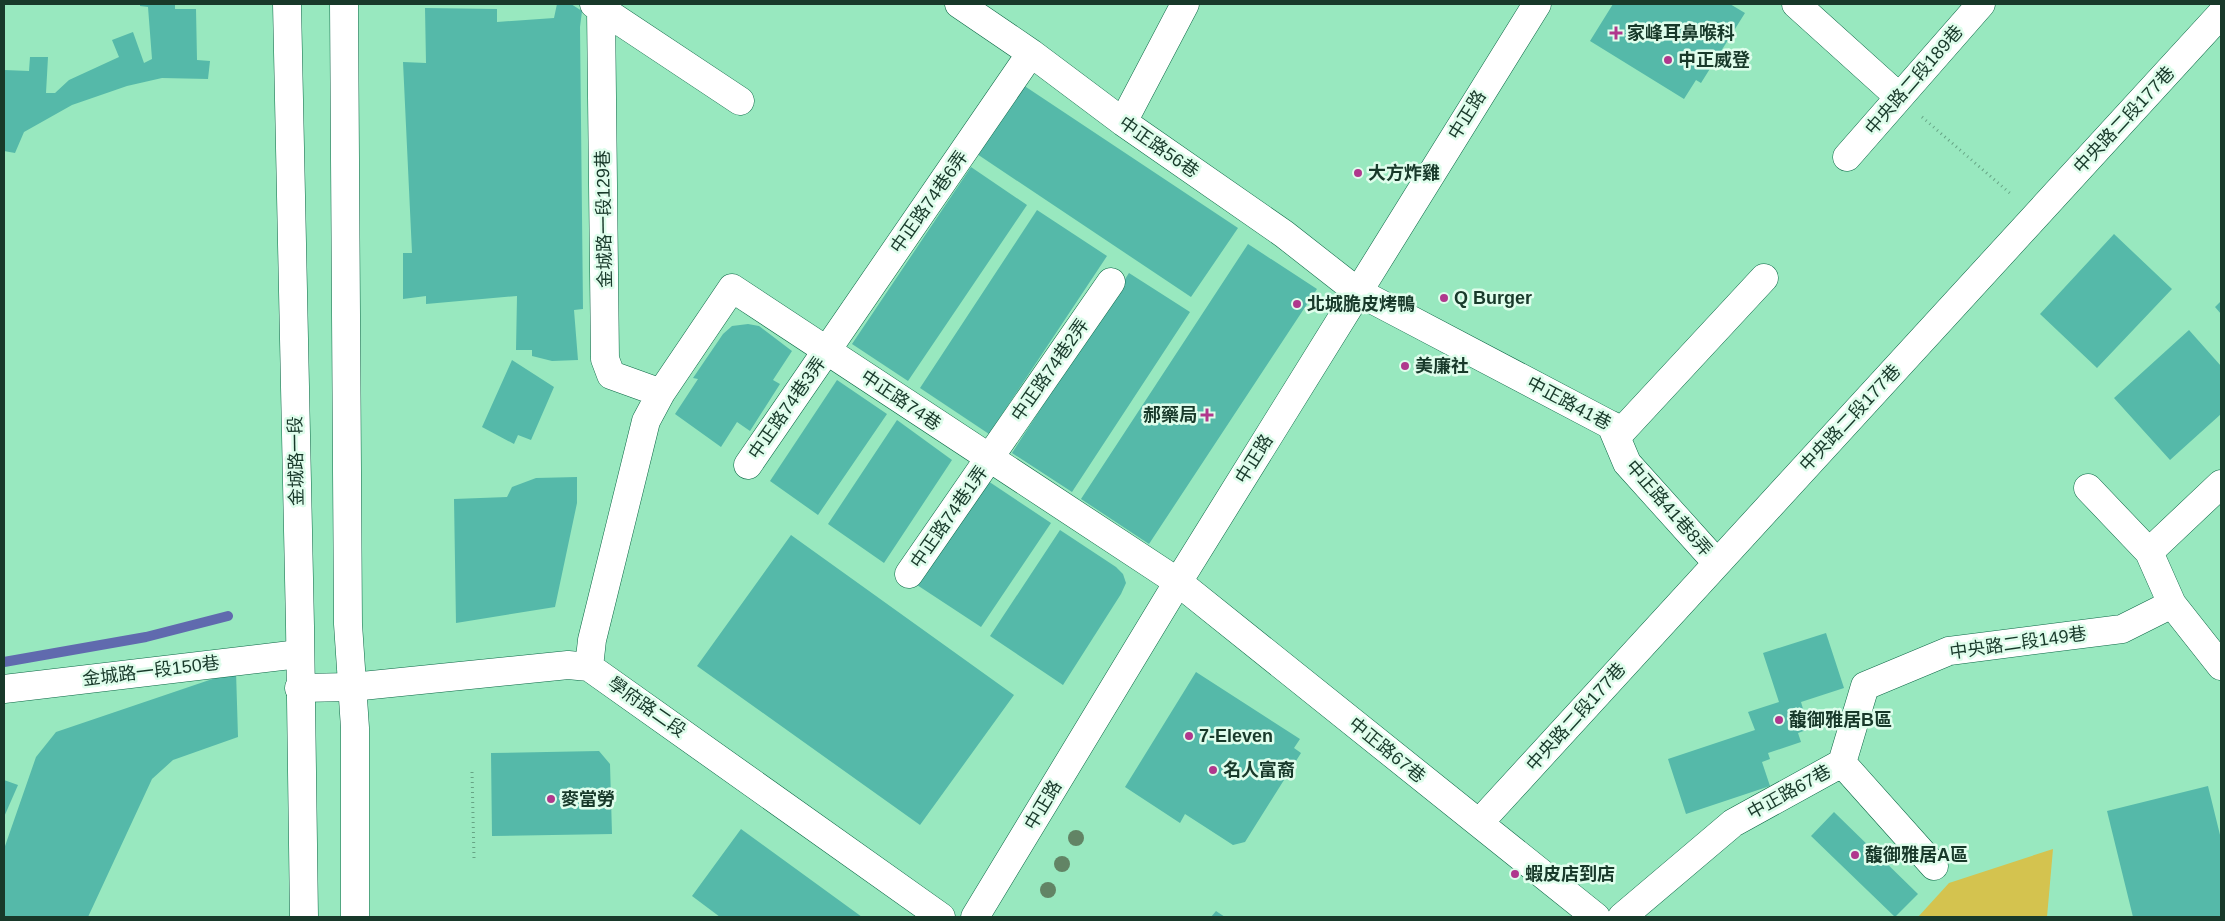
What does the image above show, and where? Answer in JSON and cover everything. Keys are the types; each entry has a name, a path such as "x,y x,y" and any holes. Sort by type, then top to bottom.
{"street":[{"name":"金城路一段","path":"287,4 304,917"},
{"path":"349,4 348,614 355,728 355,917"},
{"name":"中正路56巷","path":"959,4 1032,53 1123,122 1284,234 1358,292"},
{"path":"1123,122 1185,4"},
{"name":"中正路","path":"974,917 1178,582 1537,4"},
{"path":"1796,4 1899,97"},
{"name":"中央路二段189巷","path":"1847,157 1982,4"},
{"name":"金城路一段129巷","path":"598,6 740,101"},
{"name":"金城路一段129巷","path":"598,6 605,358 611,375 661,393"},
{"name":"中央路二段177巷","path":"1478,823 2221,14"},
{"name":"中正路74巷6弄","path":"827,351 1032,53"},
{"name":"中正路41巷","path":"1358,292 1622,431 1764,278"},
{"name":"中正路74巷2弄","path":"989,459 1111,282"},
{"name":"中正路74巷","path":"661,393 732,288 1178,582"},
{"name":"中正路74巷3弄","path":"748,465 827,351"},
{"path":"589,667 592,640 646,421 661,393"},
{"name":"中正路41巷8弄","path":"1611,425 1627,463 1716,563"},
{"name":"中正路74巷1弄","path":"909,574 989,459"},
{"path":"2149,552 2221,484"},
{"path":"2088,488 2149,552 2172,604 2221,666"},
{"name":"中正路67巷","path":"1178,582 1596,917"},
{"name":"中央路二段149巷","path":"1842,762 1865,686 1949,651 2122,629 2172,604"},
{"name":"金城路一段150巷","path":"4,688 299,654"},
{"name":"學府路二段","path":"299,688 352,687 568,665 589,667 941,917"},
{"path":"1842,762 1934,866"},
{"name":"中正路67巷","path":"1622,917 1733,823 1842,762"}],"path":[{"path":"1899,97 2036,216"},
{"path":"472,772 474,858"}],"shaded area":[{"path":"2053,849 2047,917 1918,917 1949,883"}],"building":[{"path":"140,4 175,4 175,9 196,9 197,60 210,61 208,79 162,78 127,86 72,105 24,132 15,153 4,151 4,70 29,71 30,57 48,57 46,93 55,93 69,80 119,57 112,40 133,32 144,63 152,59 148,7 140,6"},
{"path":"557,4 571,4 582,11 580,27 583,309 574,310 578,360 552,361 532,356 532,350 516,350 517,296 426,304 426,296 403,299 403,253 412,253 403,62 426,63 425,8 497,9 497,22 554,18"},
{"name":"中正威登","path":"1613,4 1730,4 1745,13 1701,83 1696,80 1684,99 1590,41"},
{"path":"1023,85 1238,228 1191,297 977,154"},
{"path":"971,167 1027,205 908,381 852,344"},
{"path":"1037,210 1107,256 989,434 920,388"},
{"path":"2114,234 2172,289 2097,368 2040,314"},
{"path":"1248,244 1317,289 1149,544 1081,499"},
{"path":"1129,273 1190,312 1072,492 1012,453"},
{"path":"2221,301 2221,314 2215,307"},
{"path":"748,324 759,326 792,351 773,380 780,384 750,431 737,422 721,447 675,414 698,379 693,378 723,334 732,326"},
{"path":"2189,330 2221,366 2221,414 2170,460 2114,398"},
{"path":"512,360 554,387 531,440 518,435 514,444 482,427"},
{"path":"837,380 887,414 818,515 770,481"},
{"path":"897,420 952,460 884,563 828,524"},
{"path":"577,477 577,503 555,607 456,623 454,499 507,497 512,487 536,478"},
{"path":"988,481 1051,523 981,627 914,583"},
{"path":"1060,530 1116,567 1123,574 1126,583 1121,594 1063,685 990,636"},
{"path":"791,535 1014,695 920,825 697,666"},
{"name":"馥御雅居B區","path":"1826,633 1844,688 1801,702 1809,729 1798,733 1801,742 1768,753 1770,759 1762,762 1770,786 1686,814 1668,759 1755,730 1748,712 1779,702 1763,653"},
{"path":"236,671 238,737 173,760 152,779 88,917 4,917 4,849 36,757 56,732"},
{"name":"名人富裔","path":"1196,672 1300,739 1294,748 1301,753 1245,842 1233,845 1185,814 1180,823 1125,787"},
{"name":"麥當勞","path":"599,751 610,764 612,834 492,836 491,753"},
{"path":"4,780 18,785 4,817"},
{"path":"2208,786 2221,839 2221,917 2133,917 2107,811"},
{"name":"馥御雅居A區","path":"1834,812 1918,894 1895,917 1811,836"},
{"path":"741,829 862,917 720,917 692,896"},
{"path":"1216,911 1225,917 1211,917"}],"waterway":[{"path":"4,662 146,637 228,616"}],"place":[{"name":"家峰耳鼻喉科","path":"1616,33"},
{"name":"中正威登","path":"1668,60"},
{"name":"大方炸雞","path":"1358,173"},
{"name":"Q Burger","path":"1444,298"},
{"name":"北城脆皮烤鴨","path":"1297,304"},
{"name":"美廉社","path":"1405,366"},
{"name":"郝藥局","path":"1207,415"},
{"name":"馥御雅居B區","path":"1779,720"},
{"name":"7-Eleven","path":"1189,736"},
{"name":"名人富裔","path":"1213,770"},
{"name":"麥當勞","path":"551,799"},
{"name":"馥御雅居A區","path":"1855,855"},
{"name":"蝦皮店到店","path":"1515,874"}]}
